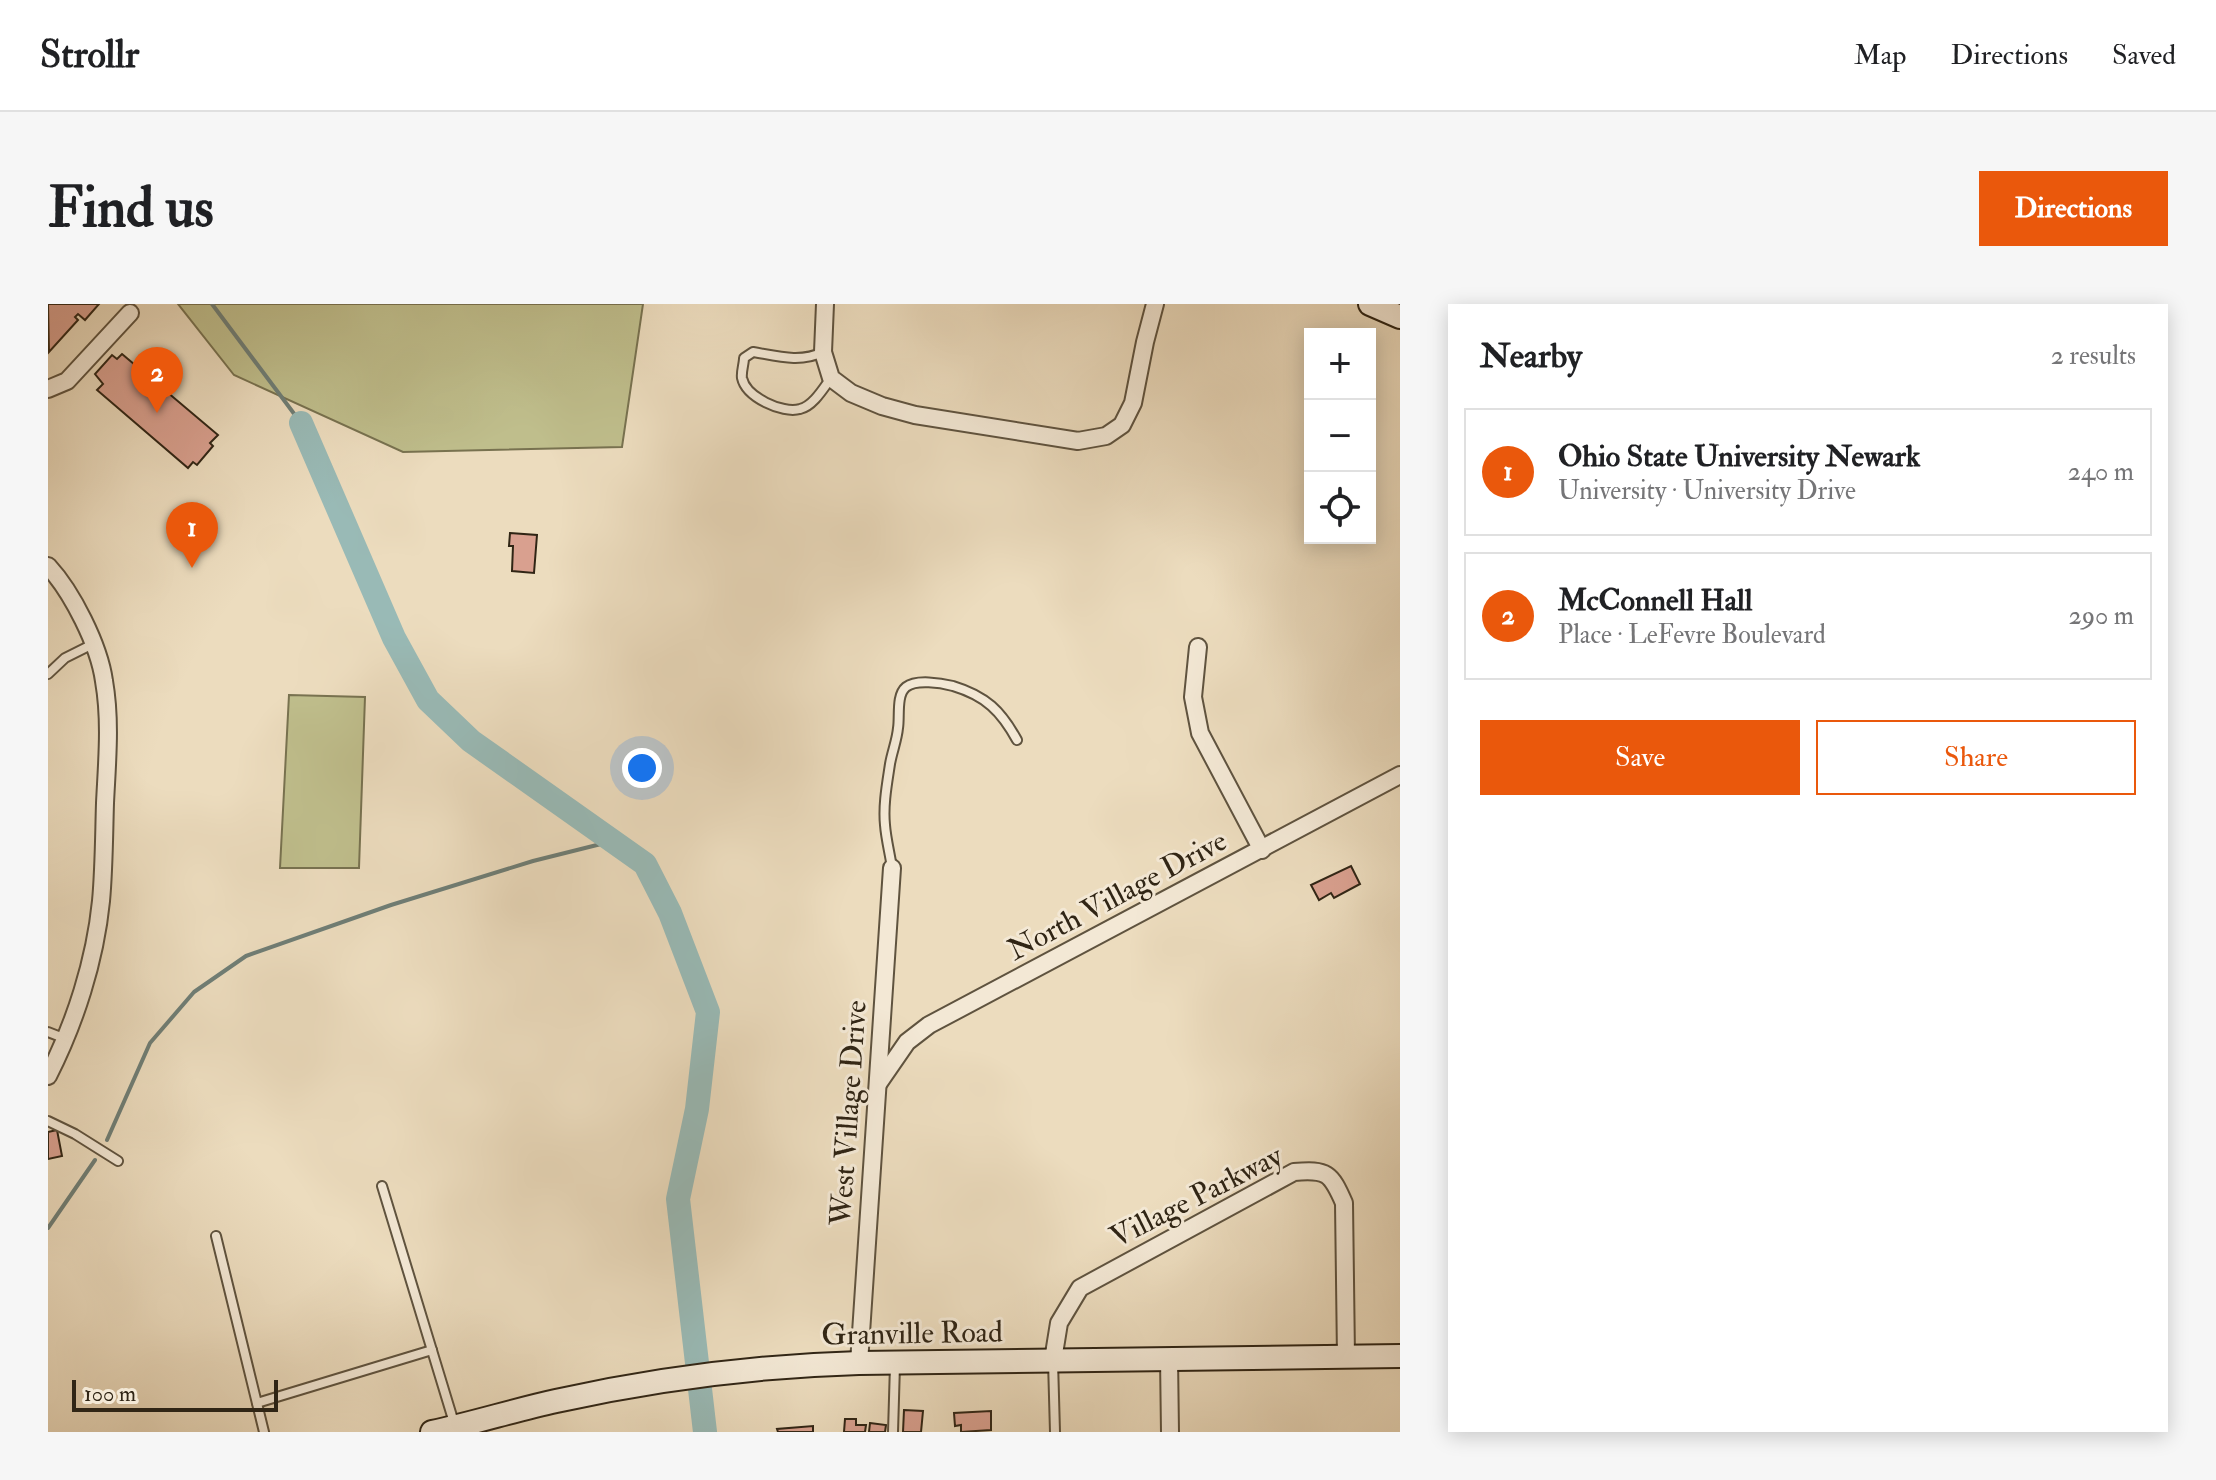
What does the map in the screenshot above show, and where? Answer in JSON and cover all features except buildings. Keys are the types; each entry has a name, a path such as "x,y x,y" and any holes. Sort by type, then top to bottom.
{"street":[{"path":"825,304 823,352 831,378 851,393 915,415 1078,441 1106,436 1122,425 1133,403 1155,304"},
{"path":"1370,304 1400,317"},
{"path":"48,389 67,381 130,313"},
{"path":"48,566 62,581 94,644 104,678 109,722 101,902 89,964 66,1040 48,1076"},
{"path":"1198,647 1193,697 1200,733 1262,850"},
{"name":"North Village Drive","path":"878,1084 907,1042 929,1025 1400,775"},
{"name":"West Village Drive","path":"859,1363 892,868"},
{"name":"Village Parkway","path":"1053,1360 1059,1323 1080,1288 1294,1172 1317,1170 1334,1180 1344,1203 1346,1357"},
{"name":"Granville Road","path":"432,1432 556,1401 660,1381 769,1368 859,1363 1400,1356"},
{"path":"1169,1358 1170,1432"}],"lane":[{"path":"823,352 810,358 791,359 753,352 744,358 742,378 751,392 783,411 802,409 831,378"},
{"path":"48,674 65,658 94,644"},
{"path":"892,868 885,828 886,791 898,731 901,692 907,685 920,683 958,687 997,709 1017,740"},
{"path":"48,1032 66,1040"},
{"path":"48,1121 118,1161"},
{"path":"382,1186 455,1427"},
{"path":"216,1236 264,1432"},
{"path":"257,1403 432,1350"},
{"path":"1053,1360 1055,1432"},
{"path":"893,1432 895,1363"}],"shaded area":[{"path":"178,304 643,304 622,447 403,452 234,375"},
{"path":"289,695 365,697 359,868 280,868"}],"waterway":[{"path":"212,304 301,423"},
{"path":"301,423 394,638 428,700 471,741 645,864 670,913 708,1012 697,1109 678,1199 705,1432"},
{"path":"107,1140 150,1043 194,992 246,956 391,905 533,861 613,841"},
{"path":"48,1228 95,1160"}],"place":[{"name":"McConnell Hall","path":"157,413"},
{"name":"Ohio State University Newark","path":"192,568"}]}
